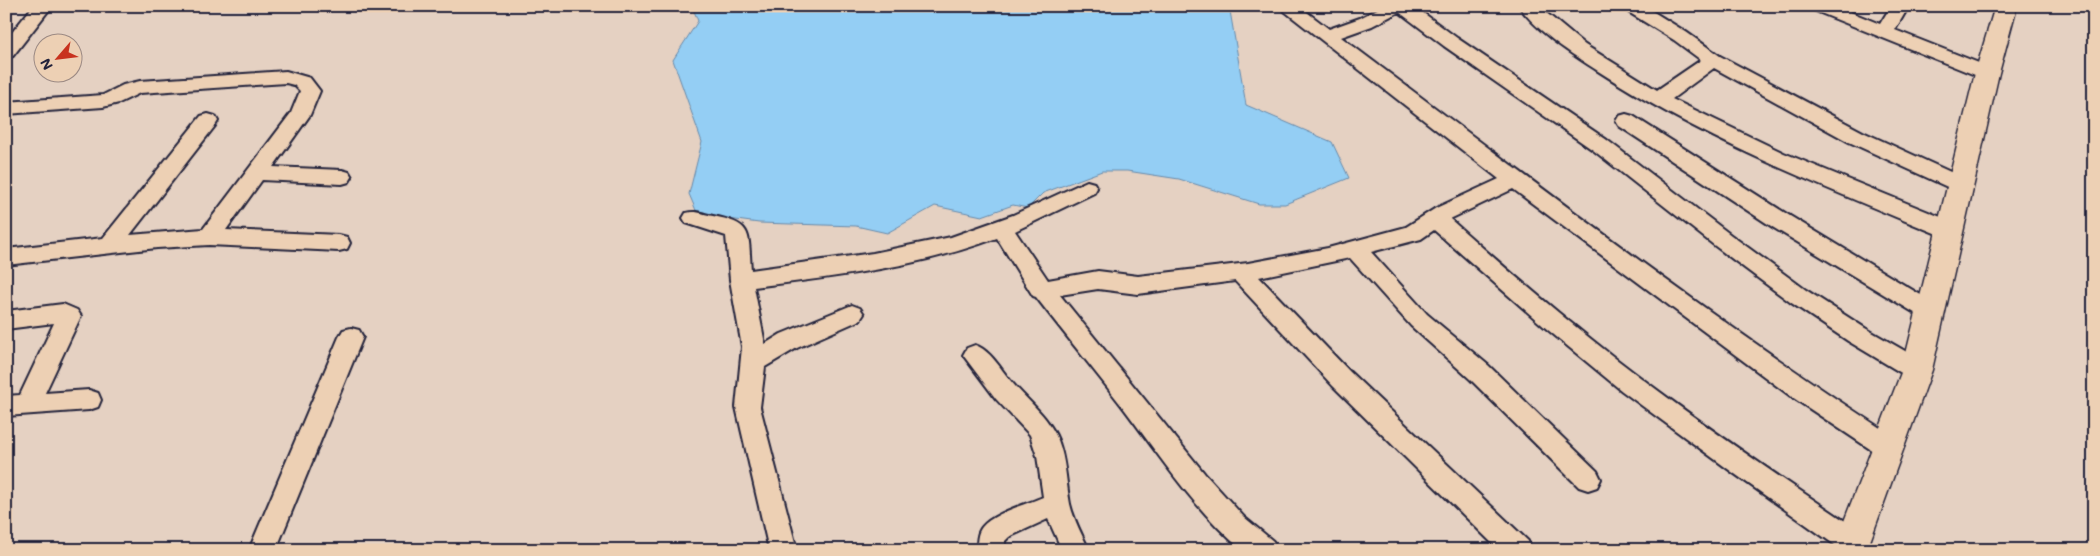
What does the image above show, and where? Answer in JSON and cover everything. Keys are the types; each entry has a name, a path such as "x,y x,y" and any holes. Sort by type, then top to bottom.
{"main road":[{"path":"1852,546 1917,370 2001,8"}],"street":[{"path":"6,52 43,6"},
{"path":"1286,6 1514,180 1798,388 1888,447"},
{"path":"1327,36 1355,26 1397,6"},
{"path":"1402,6 1436,33 1538,100 1598,144 1797,296 1845,328 1917,370"},
{"path":"1528,6 1549,28 1580,51 1658,99 1713,129 1835,183 1950,230"},
{"path":"1631,6 1680,36 1713,60 1864,141 1960,185"},
{"path":"1819,6 1987,73"},
{"path":"1884,32 1900,6"},
{"path":"1658,99 1713,60"},
{"path":"6,108 102,101 115,98 127,89 140,87 286,77 300,80 306,84 310,91 300,115 209,237"},
{"path":"110,245 208,121"},
{"path":"1626,121 1782,222 1930,312"},
{"path":"257,173 342,176"},
{"path":"1041,290 1098,280 1138,285 1240,272 1328,256 1413,233 1425,227 1435,218 1514,180"},
{"path":"741,280 891,257 951,245 1034,216 1087,188"},
{"path":"694,218 704,223 733,228 737,233 741,280 754,347 748,407 783,550"},
{"path":"1435,218 1493,270 1625,379 1852,546"},
{"path":"1001,227 1041,290 1110,371 1194,481 1228,519 1250,541 1263,550"},
{"path":"6,257 110,245 209,237 338,243"},
{"path":"1355,249 1419,320 1480,372 1588,479"},
{"path":"1240,272 1394,432 1518,550"},
{"path":"6,320 63,313 69,316 17,404"},
{"path":"754,362 789,341 852,314"},
{"path":"262,550 351,337"},
{"path":"975,355 1038,428 1050,456 1057,503 1063,526 1076,550"},
{"path":"17,404 89,400"},
{"path":"991,550 991,536 1000,528 1057,503"}],"water":[{"path":"692,6 1217,6 1230,11 1246,105 1332,142 1349,178 1285,204 1259,204 1179,179 1127,171 1102,171 1043,193 1028,208 1013,205 982,216 935,206 887,233 856,226 759,223 698,215 689,194 702,142 673,60 698,21"}]}
